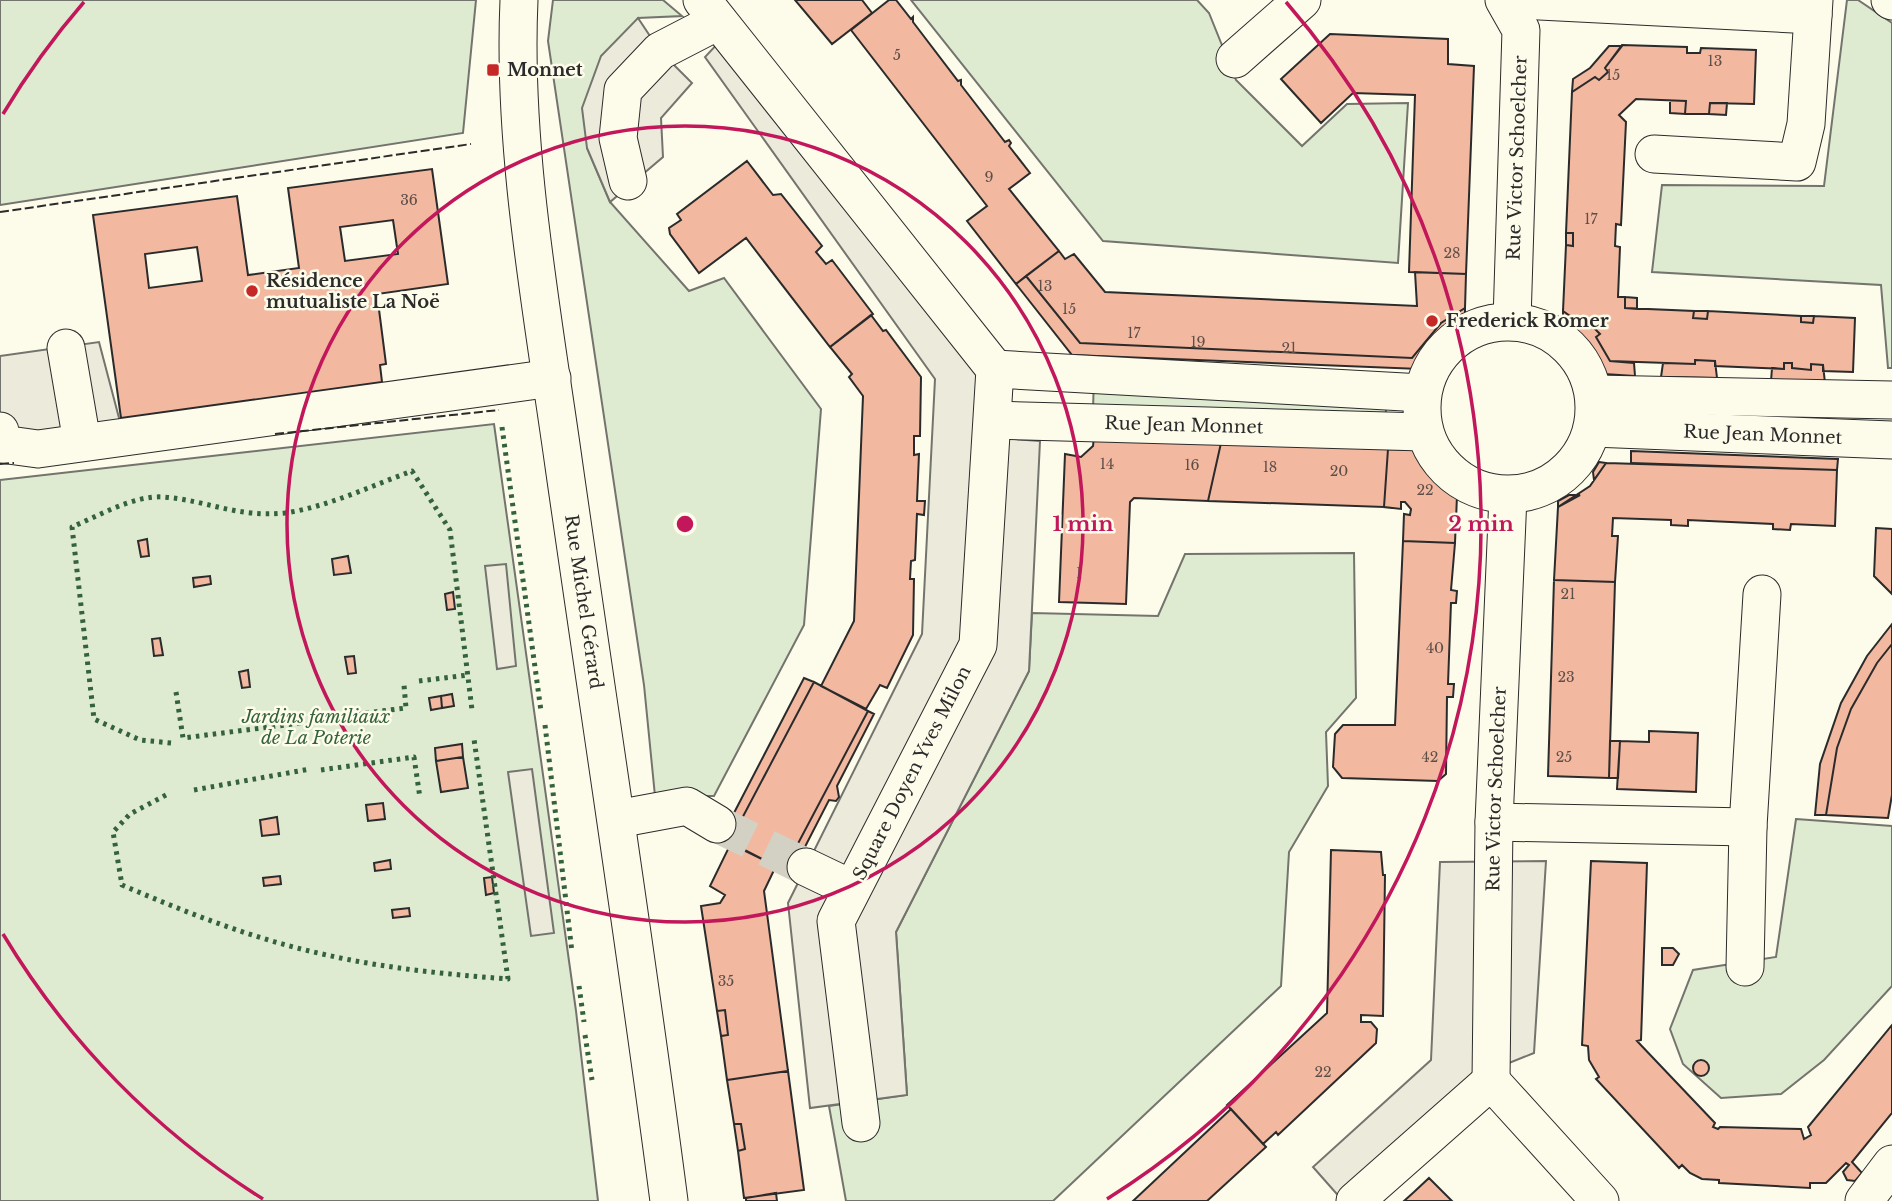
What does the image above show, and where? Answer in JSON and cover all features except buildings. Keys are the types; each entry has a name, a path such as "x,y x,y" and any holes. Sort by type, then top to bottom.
{"street":[{"name":"Rue Michel Gérard","path":"519,0 517,59 521,120 552,378 617,819 669,1201"},
{"path":"1235,58 1303,0"},
{"name":"Rue Victor Schoelcher","path":"1504,0 1521,30 1512,321"},
{"path":"1518,0 1813,8 1806,124 1797,162 1654,154"},
{"path":"628,181 618,138 623,90 660,51 710,10 995,369 993,420"},
{"path":"1512,321 1553,333 1568,346 1585,366 1594,411 1574,465 1545,487 1508,496 1475,489 1443,467 1424,432 1422,393 1436,359 1457,337 1470,329 1512,321"},
{"path":"66,348 82,442"},
{"path":"995,369 1422,393"},
{"path":"0,431 2,444 38,449 552,378"},
{"name":"Rue Jean Monnet","path":"1594,411 1892,400"},
{"name":"Rue Jean Monnet","path":"1594,411 1892,440"},
{"name":"Rue Jean Monnet","path":"993,420 1424,432"},
{"name":"Square Doyen Yves Milon","path":"861,1123 836,921 978,645 993,420"},
{"name":"Rue Victor Schoelcher","path":"1491,1080 1494,822 1508,496"},
{"path":"1745,967 1748,827 1762,594"},
{"path":"617,819 687,806 718,824"},
{"path":"1494,822 1748,827"},
{"path":"806,867 852,889"},
{"path":"1355,1201 1491,1080 1600,1201"},
{"path":"1864,1201 1892,1164"}],"green space":[{"path":"0,0 476,0 463,133 0,205"},
{"path":"553,0 663,0 682,16 638,18 587,148 610,202 689,291 724,278 821,409 804,625 714,796 655,796 644,685 548,41"},
{"path":"911,0 1197,0 1209,13 1236,80 1302,146 1347,104 1408,103 1398,263 1103,241"},
{"path":"1847,0 1858,0 1892,23 1892,368 1888,368 1881,285 1652,272 1662,185 1824,186"},
{"path":"1094,373 1388,385 1385,423 1093,412"},
{"name":"Jardins familiaux de La Poterie","path":"494,424 576,1011 598,1201 0,1201 0,480"},
{"path":"1354,553 1356,698 1326,732 1328,786 1289,852 1281,986 1053,1201 846,1201 829,1106 907,1095 896,932 1029,671 1032,613 1158,616 1185,554"},
{"path":"1796,819 1892,826 1892,986 1824,1060 1781,1094 1721,1098 1683,1064 1670,1029 1693,970 1776,957"}],"shaded area":[{"path":"638,18 660,51 692,83 661,118 663,157 610,202 587,148 582,108 601,56"},
{"path":"734,26 995,359 1001,438 1040,441 1029,671 896,932 907,1095 810,1108 788,903 922,634 935,379 705,57"},
{"path":"99,342 124,437 0,452 0,356"},
{"path":"506,564 516,666 497,669 485,566"},
{"path":"532,769 554,933 531,936 508,772"},
{"path":"1546,861 1534,1053 1479,1075 1343,1201 1313,1167 1431,1060 1440,862"}],"tunnel":[{"path":"717,824 806,867"}],"hedge":[{"path":"502,427 541,711"},
{"path":"171,743 140,740 94,719 72,527 116,507 152,497 179,499 252,513 285,513 333,501 412,471 450,530 472,710"},
{"path":"419,681 468,675"},
{"path":"315,719 406,708 404,685"},
{"path":"176,692 183,738 301,723"},
{"path":"545,725 572,952"},
{"path":"166,795 130,814 113,832 122,885 218,923 318,953 413,970 508,979 474,739"},
{"path":"321,770 414,757 420,798"},
{"path":"194,790 310,769"},
{"path":"579,986 584,1022"},
{"path":"585,1035 592,1080"}],"fence":[{"path":"0,212 471,144"},
{"path":"275,434 499,410"},
{"path":"0,464 14,463"}],"place":[{"name":"Monnet","path":"493,70"},
{"name":"Résidence mutualiste La Noë","path":"252,291"},
{"name":"Frederick Romer","path":"1432,321"}]}
